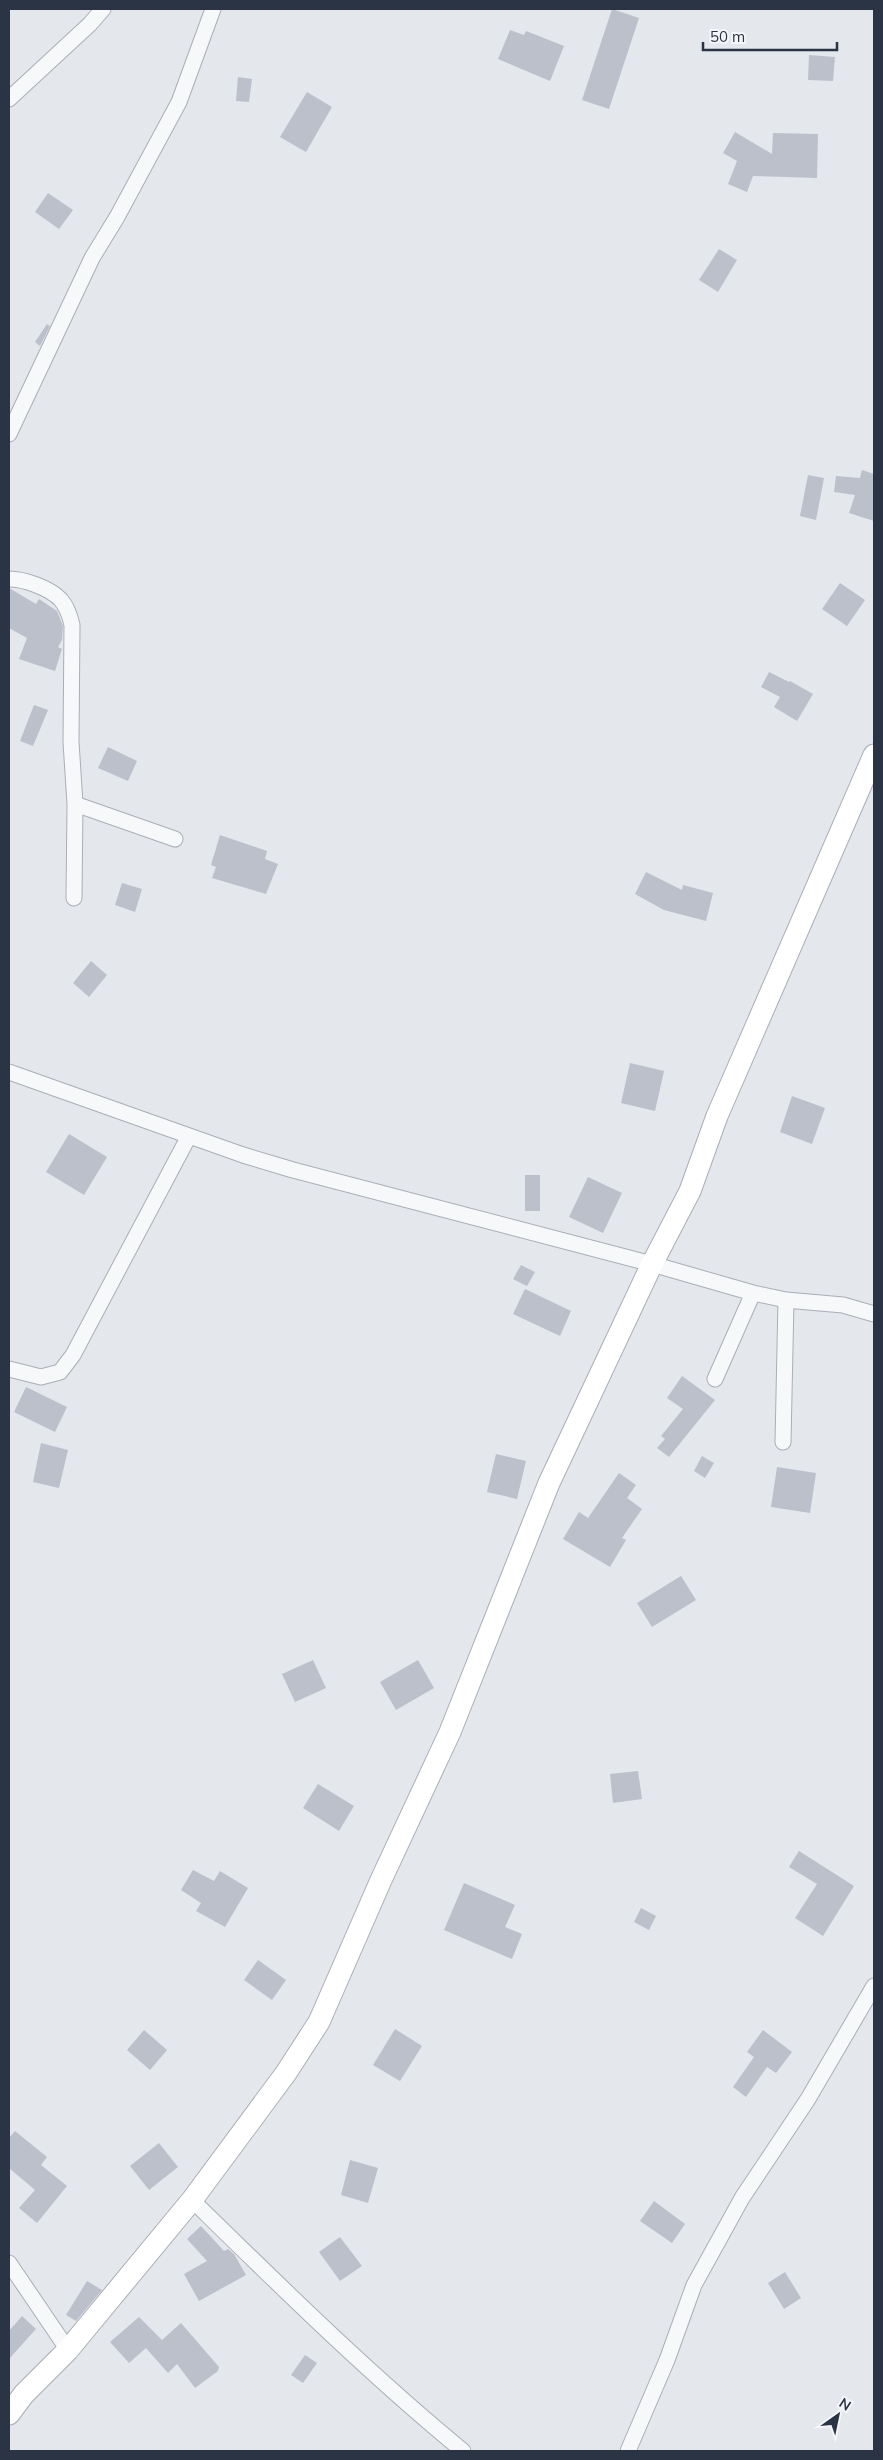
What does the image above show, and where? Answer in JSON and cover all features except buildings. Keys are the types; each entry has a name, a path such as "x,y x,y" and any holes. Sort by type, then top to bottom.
{"street":[{"path":"9,99 90,24 103,9"},
{"path":"9,434 92,258 179,102 213,9"},
{"path":"9,579 17,579 60,599 69,612 72,626 70,742 75,804 74,898"},
{"path":"9,2414 24,2394 68,2350 192,2200 270,2096 319,2022 381,1880 450,1732 549,1483 652,1264 690,1191 717,1116 874,755"},
{"path":"75,804 175,839"},
{"path":"9,1072 189,1136 293,1170 652,1264 753,1293 786,1300 843,1304 874,1314"},
{"path":"9,1369 41,1377 60,1372 73,1355 189,1136"},
{"path":"715,1379 753,1293"},
{"path":"783,1442 786,1300"},
{"path":"628,2451 667,2360 694,2285 742,2198 808,2100 874,1986"},
{"path":"192,2200 317,2323 462,2451"},
{"path":"9,2263 68,2350"}]}
